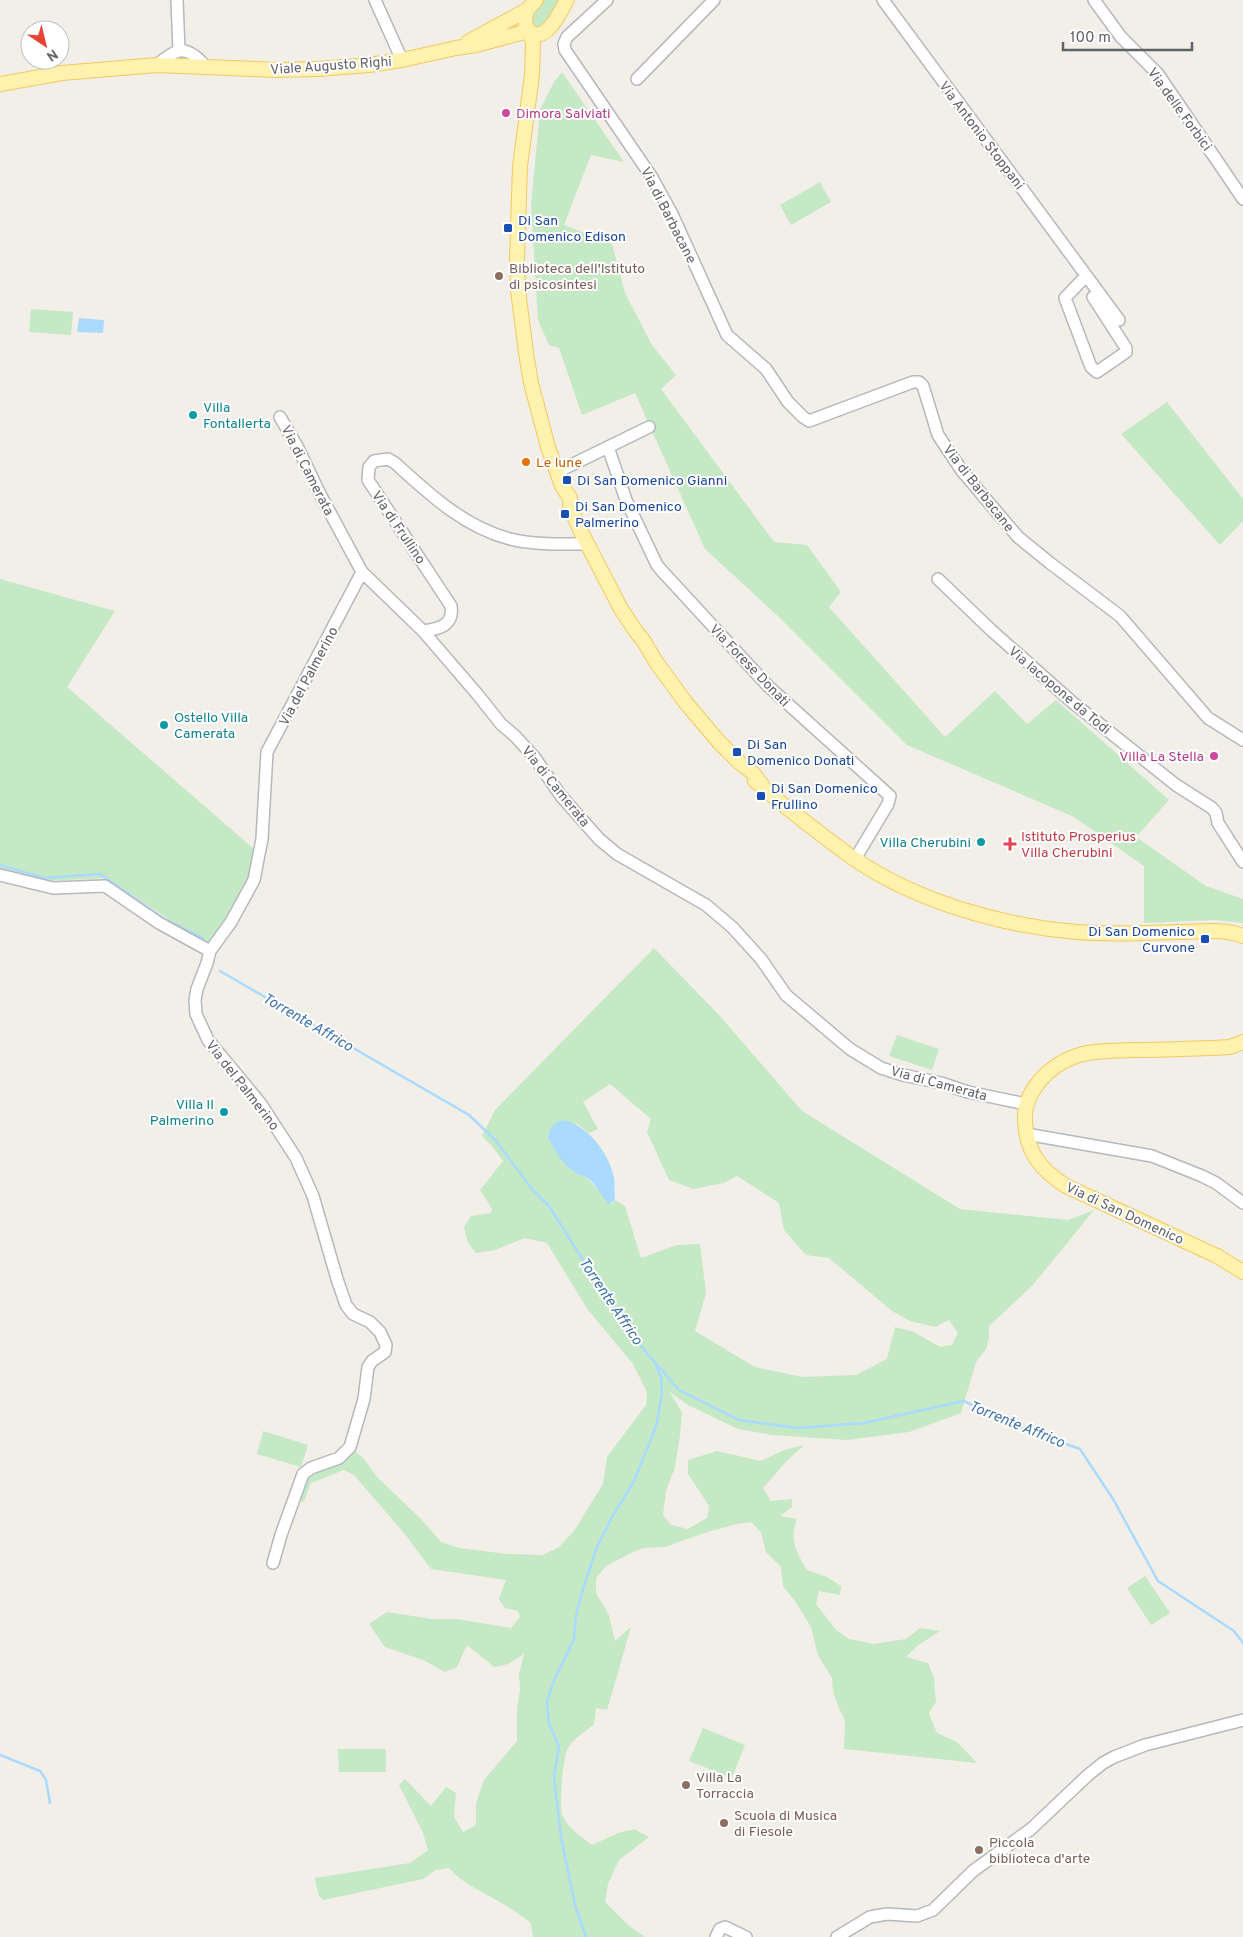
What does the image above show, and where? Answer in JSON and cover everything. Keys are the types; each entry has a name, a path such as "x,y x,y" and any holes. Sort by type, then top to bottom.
{"main road":[{"path":"567,0 542,43 532,75 524,125 519,181 520,210 517,218 518,283 526,353 540,419 562,486 564,500 570,506 580,530 621,609 644,640 656,662 718,742 756,782 825,838 855,859 911,890 949,905 988,917 1040,928 1104,934 1223,932 1243,936"},
{"name":"Viale Augusto Righi","path":"456,48 532,5"},
{"path":"532,5 526,22 532,42 532,75"},
{"name":"Viale Augusto Righi","path":"0,84 62,74 157,65 252,70 318,69 402,60 484,44 528,31 541,35 551,26"},
{"name":"Via di San Domenico","path":"1243,1042 1230,1047 1105,1051 1076,1056 1059,1064 1044,1076 1035,1087 1026,1104 1024,1119 1026,1134 1032,1152 1041,1167 1051,1177 1066,1186 1209,1252 1243,1272"}],"street":[{"path":"177,0 179,51 192,53 204,66"},
{"path":"375,0 402,60"},
{"name":"Via di Barbacane","path":"607,0 567,37 564,44 566,50 651,176 672,214 727,335 766,369 788,402 803,417 810,421 914,382 919,382 923,386 938,435 962,471 1018,537 1120,616 1208,718 1243,740"},
{"path":"637,79 714,0"},
{"name":"Via Antonio Stoppani","path":"883,0 1081,274 1119,320"},
{"name":"Via delle Forbici","path":"1094,0 1121,37 1158,74 1243,199"},
{"name":"Viale Augusto Righi","path":"157,65 171,53 179,51"},
{"name":"Via Antonio Stoppani","path":"1081,274 1126,350 1123,356 1097,372 1090,366 1065,298 1081,274"},
{"name":"Via di Camerata","path":"280,417 362,572 423,631 501,724 535,758 561,796 599,839 617,854 706,905 732,927 762,959 786,995 850,1049 881,1068 942,1083 968,1092 1026,1104"},
{"path":"557,472 649,427"},
{"name":"Via Forese Donati","path":"608,447 626,500 662,572 768,686 890,796 888,804 855,859"},
{"name":"Via di Frullino","path":"423,631 434,630 447,624 450,620 451,606 368,480 369,467 374,460 388,459 395,463 449,510 490,532 510,539 560,544 587,544"},
{"path":"560,544 573,538 580,530"},
{"name":"Via del Palmerino","path":"273,1563 303,1474 311,1468 339,1458 350,1447 364,1399 368,1367 372,1360 385,1352 386,1345 380,1332 370,1322 353,1314 346,1306 313,1196 296,1158 261,1104 208,1040 196,1014 195,1000 196,989 207,964 210,951 235,915 254,880 262,839 267,752 362,572"},
{"name":"Via Iacopone da Todi","path":"938,579 990,630 1072,702 1176,785 1212,808 1216,813 1218,823 1243,862"},
{"path":"0,875 53,888 105,886 159,923 210,951"},
{"path":"1026,1134 1152,1156 1202,1176 1243,1203"},
{"path":"837,1937 870,1916 887,1914 918,1916 933,1910 973,1871 1031,1829 1088,1776 1103,1763 1114,1757 1145,1746 1243,1720"},
{"path":"716,1937 720,1929 725,1927 746,1937"}],"green space":[{"path":"542,0 563,0 547,26 533,29 530,18"},
{"path":"562,72 624,162 591,155 564,225 612,244 625,293 652,345 676,375 661,389 774,542 807,545 841,592 829,607 945,737 995,691 1027,724 1056,700 1169,800 1136,837 1206,886 1243,899 1243,923 1214,920 1144,923 1144,866 1074,817 907,745 779,617 705,549 635,393 582,415 559,348 549,345 538,320 531,206 540,110 554,82"},
{"path":"820,182 831,202 791,225 780,205"},
{"path":"31,309 73,312 71,335 29,332"},
{"path":"1167,402 1243,499 1243,521 1220,545 1121,434"},
{"path":"0,579 115,611 67,687 254,849 248,878 225,922 206,944 107,878 44,881 0,869"},
{"path":"654,948 718,1014 802,1111 960,1209 1068,1220 1094,1210 1032,1286 989,1326 989,1338 986,1349 976,1362 961,1413 909,1432 847,1440 772,1435 738,1429 688,1405 670,1392 682,1413 675,1467 666,1491 663,1515 671,1525 688,1529 707,1518 709,1506 688,1474 688,1460 717,1451 761,1461 784,1450 804,1445 763,1488 771,1501 792,1499 792,1507 780,1516 797,1519 794,1533 795,1545 807,1570 827,1577 841,1586 840,1595 819,1591 816,1604 836,1630 849,1639 874,1644 906,1639 920,1628 940,1631 917,1646 906,1657 928,1663 934,1678 936,1702 929,1713 937,1733 957,1742 977,1763 844,1749 845,1720 833,1691 832,1678 818,1655 811,1627 783,1586 781,1567 766,1552 761,1532 751,1522 707,1532 665,1547 644,1548 606,1566 596,1578 596,1593 609,1615 615,1641 631,1627 607,1710 596,1708 594,1724 570,1744 566,1753 561,1791 561,1809 567,1823 592,1845 618,1833 634,1829 649,1837 619,1860 608,1884 605,1902 629,1926 645,1937 533,1937 531,1923 469,1884 449,1868 436,1870 423,1879 323,1900 318,1894 315,1878 410,1863 428,1850 423,1833 399,1785 405,1779 431,1806 446,1787 456,1793 454,1817 463,1832 476,1825 476,1803 484,1780 517,1741 517,1708 520,1691 519,1674 524,1654 508,1664 494,1667 467,1645 457,1667 445,1672 423,1660 385,1647 369,1624 387,1612 431,1619 456,1619 511,1628 520,1617 518,1611 505,1608 499,1599 506,1580 431,1569 404,1533 354,1475 344,1470 311,1483 303,1503 296,1494 303,1474 350,1447 363,1458 377,1477 422,1520 441,1542 459,1548 507,1554 543,1555 559,1547 574,1531 603,1484 607,1457 646,1405 647,1392 633,1364 588,1310 547,1243 525,1238 495,1250 476,1253 468,1243 464,1227 471,1216 491,1213 492,1209 480,1190 503,1161 482,1136 495,1110","holes":["610,1084 651,1119 647,1132 669,1180 693,1189 724,1183 737,1176 779,1203 784,1230 806,1255 829,1258 892,1311 910,1321 935,1327 949,1320 958,1333 952,1345 940,1347 914,1332 895,1327 887,1359 856,1375 802,1377 755,1367 695,1331 706,1293 700,1244 677,1245 641,1258 625,1206 615,1200 613,1203 606,1201 586,1177 576,1123 589,1133 598,1129 583,1102"]},
{"path":"897,1035 939,1049 932,1070 889,1056"},
{"path":"263,1431 308,1445 301,1467 257,1454"},
{"path":"1145,1576 1170,1613 1151,1625 1127,1588"},
{"path":"703,1728 745,1745 732,1778 689,1761"},
{"path":"338,1749 386,1749 386,1772 339,1772"}],"water":[{"path":"79,318 104,320 103,333 77,332"},
{"path":"564,1120 582,1128 596,1142 607,1159 614,1177 615,1200 609,1204 590,1180 585,1176 579,1175 564,1163 548,1138 553,1126 557,1122"}],"waterway":[{"name":"Torrente Affrico","path":"0,865 44,878 100,874 163,918 203,938"},
{"name":"Torrente Affrico","path":"220,971 469,1115 496,1141 532,1189 549,1206 627,1330 679,1390 739,1420 798,1428 864,1423 964,1401 1021,1428 1080,1449 1113,1499 1158,1581 1234,1631 1243,1643"},
{"path":"586,1937 575,1905 561,1837 554,1778 559,1746 549,1724 547,1702 552,1685 574,1639 576,1616 597,1547 634,1481 657,1423 662,1393 661,1378 656,1365"},
{"path":"0,1755 40,1771 46,1780 50,1803"}],"place":[{"name":"Dimora Salviati","path":"506,113"},
{"name":"Di San Domenico Edison","path":"508,228"},
{"name":"Biblioteca dell'Istituto di psicosintesi","path":"499,276"},
{"name":"Villa Fontallerta","path":"193,415"},
{"name":"Le lune","path":"526,462"},
{"name":"Di San Domenico Gianni","path":"567,480"},
{"name":"Di San Domenico Palmerino","path":"565,514"},
{"name":"Ostello Villa Camerata","path":"164,725"},
{"name":"Di San Domenico Donati","path":"737,752"},
{"name":"Villa La Stella","path":"1214,756"},
{"name":"Di San Domenico Frullino","path":"761,796"},
{"name":"Villa Cherubini","path":"981,842"},
{"name":"Istituto Prosperius Villa Cherubini","path":"1010,844"},
{"name":"Di San Domenico Curvone","path":"1205,939"},
{"name":"Villa Il Palmerino","path":"224,1112"},
{"name":"Villa La Torraccia","path":"686,1785"},
{"name":"Scuola di Musica di Fiesole","path":"724,1823"},
{"name":"Piccola biblioteca d'arte","path":"979,1850"}]}
